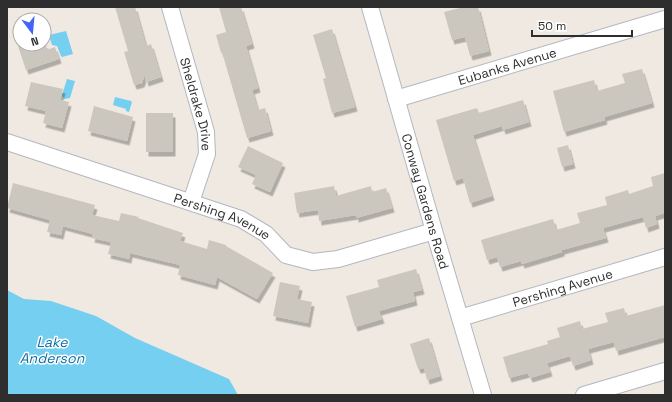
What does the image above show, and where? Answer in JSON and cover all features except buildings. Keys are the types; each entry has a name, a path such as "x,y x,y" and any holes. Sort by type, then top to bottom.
{"street":[{"name":"Sheldrake Drive","path":"170,7 206,132 207,154 191,202"},
{"name":"Conway Gardens Road","path":"370,7 483,395"},
{"name":"Eubanks Avenue","path":"396,99 665,18"},
{"name":"Pershing Avenue","path":"7,142 241,219 266,234 286,254 313,262 338,258 434,231"},
{"name":"Pershing Avenue","path":"460,318 665,257"},
{"path":"584,395 665,371"}],"water":[{"path":"66,31 73,54 62,57 57,46 52,45 52,34"},
{"path":"67,79 75,81 70,98 64,99 62,95"},
{"path":"115,97 132,102 129,112 126,111 126,109 113,105"},
{"name":"Lake Anderson","path":"7,290 24,299 51,301 96,316 135,338 229,379 238,395 7,395"}]}
